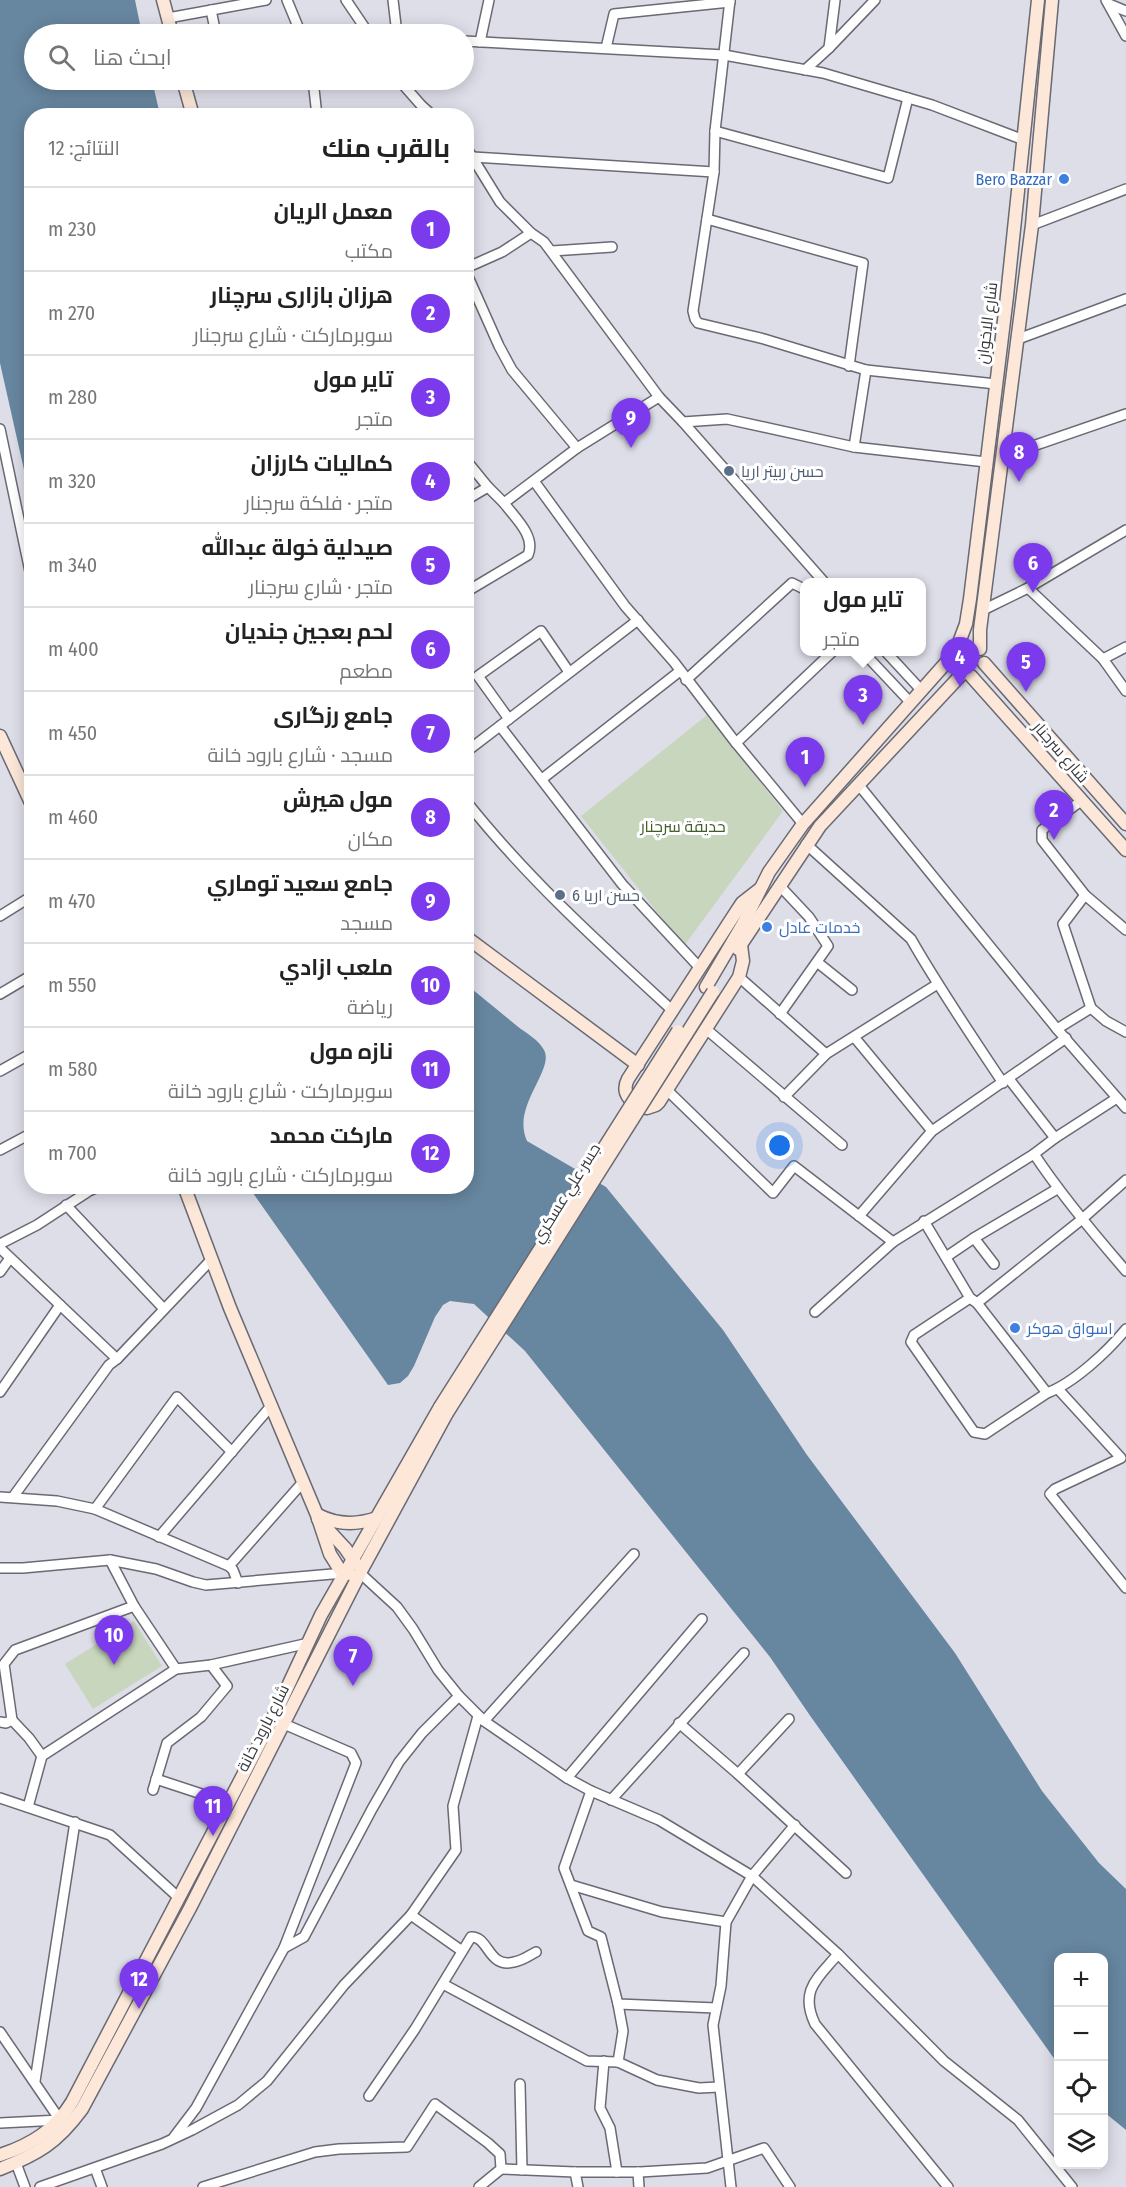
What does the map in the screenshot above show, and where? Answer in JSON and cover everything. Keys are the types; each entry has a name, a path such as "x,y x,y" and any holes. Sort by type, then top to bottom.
{"main road":[{"path":"163,0 170,24"},
{"name":"شارع الإخوان","path":"955,652 969,612 1007,296 1038,0"},
{"path":"710,989 819,826 966,675 979,671 984,663 980,649 983,610 1032,225 1052,0"},
{"path":"186,90 191,108"},
{"path":"1007,296 1023,298"},
{"path":"710,989 759,890 802,824 961,645 971,644 980,649"},
{"path":"955,652 952,665 966,675"},
{"name":"شارع سرجنار","path":"984,663 1126,824"},
{"name":"شارع سرجنار","path":"966,675 994,700 1126,850"},
{"path":"994,700 1005,689"},
{"path":"0,736 24,788"},
{"path":"741,945 743,961 739,977 667,1090 652,1108 643,1108 628,1098 626,1084 699,967 742,903 759,890"},
{"path":"474,943 638,1065"},
{"name":"جسر علي عسكري","path":"443,1410 710,989"},
{"path":"187,1194 211,1260 303,1482 330,1554 344,1573 360,1573 353,1559 317,1517"},
{"name":"شارع بارود خانة","path":"0,2155 30,2143 53,2128 72,2102 229,1803 321,1615 443,1410"},
{"name":"شارع بارود خانة","path":"0,2169 52,2143 67,2129 82,2109 190,1908 443,1410"},
{"path":"317,1517 347,1523 377,1518"},
{"path":"321,1615 336,1623"},
{"path":"100,2046 112,2055"}],"street":[{"path":"168,18 215,6 266,0"},
{"path":"287,0 297,24"},
{"path":"346,0 362,24"},
{"path":"393,0 396,24"},
{"path":"480,42 489,0"},
{"path":"829,48 835,0"},
{"path":"805,70 875,0"},
{"path":"606,48 614,14 730,1 715,131 714,172 693,311 694,319 866,370 996,384"},
{"path":"1107,2 1126,11"},
{"path":"1107,2 1126,36"},
{"path":"215,6 216,24"},
{"path":"474,42 724,55 805,70 908,98 1024,140"},
{"path":"314,90 316,108"},
{"path":"408,90 425,108"},
{"path":"715,131 888,178 908,98"},
{"path":"474,157 714,172"},
{"path":"474,159 500,202 552,251 659,397 820,578"},
{"path":"1032,225 1126,189"},
{"path":"707,219 863,263 849,366"},
{"path":"474,266 502,252 531,233"},
{"path":"552,251 612,247"},
{"path":"474,288 512,370 577,448"},
{"path":"1018,339 1126,299"},
{"path":"854,447 866,370"},
{"path":"504,503 577,448 659,397"},
{"path":"1004,456 1126,414"},
{"path":"683,422 727,419 854,447 986,462"},
{"path":"0,429 24,543"},
{"path":"474,470 504,503 530,539 531,548 528,555 474,587"},
{"path":"534,481 638,620 802,824"},
{"path":"474,495 488,487"},
{"path":"983,610 1028,588 1126,530"},
{"path":"686,680 792,584 800,587"},
{"path":"1028,588 1103,659 1126,691"},
{"path":"474,746 638,620"},
{"path":"509,719 478,676 542,631 569,672"},
{"path":"1103,659 1126,647"},
{"path":"736,743 827,656"},
{"path":"868,656 911,703"},
{"path":"890,656 922,691"},
{"path":"542,779 680,671"},
{"path":"500,726 622,884 699,967"},
{"path":"858,784 1057,1029 1126,1108"},
{"path":"1081,801 1042,830 1042,840 1085,896 1126,930"},
{"path":"474,811 580,924 673,1011"},
{"path":"806,844 901,928 922,956 936,985 1006,1081 1055,1138"},
{"path":"779,885 809,917 828,946 780,1014"},
{"path":"1085,896 1063,924 1091,1008 1106,1021 1126,1032"},
{"path":"0,916 24,901"},
{"path":"817,962 852,990"},
{"path":"739,977 826,1054"},
{"path":"0,994 24,980"},
{"path":"784,1097 826,1054 855,1038 936,985"},
{"path":"1057,1029 1091,1008"},
{"path":"706,1029 842,1145"},
{"path":"855,1038 932,1131"},
{"path":"859,1216 932,1131 1066,1038"},
{"path":"0,1071 24,1058"},
{"path":"667,1090 773,1193 794,1166 893,1242"},
{"path":"814,1312 893,1242 1034,1154 1117,1098"},
{"path":"0,1150 24,1137"},
{"path":"1034,1154 1081,1220 1126,1271"},
{"path":"1126,1180 1081,1220 973,1300 914,1335 911,1342 974,1432 985,1434 1047,1393 1058,1389 1111,1348 1126,1329"},
{"path":"946,1257 1057,1189"},
{"path":"84,1194 0,1246 117,1359"},
{"path":"66,1205 164,1309"},
{"path":"924,1221 973,1300 1047,1393"},
{"path":"974,1238 994,1263"},
{"path":"0,1272 10,1258"},
{"path":"13,1497 109,1365 211,1260"},
{"path":"0,1392 60,1305"},
{"path":"1058,1389 1124,1459 1055,1489 1050,1494 1126,1588"},
{"path":"95,1509 177,1397 232,1452"},
{"path":"159,1537 271,1406"},
{"path":"229,1566 303,1482"},
{"path":"0,1497 57,1501 95,1509 229,1566 238,1583"},
{"path":"40,2187 172,2139 215,2119 260,2088 281,2066 344,1984 411,1915 456,1850 453,1806 481,1718 634,1554"},
{"path":"0,1568 110,1560 156,1569 199,1584 238,1583 344,1573"},
{"path":"110,1560 135,1606 176,1669"},
{"path":"360,1573 406,1618 438,1670 481,1718 567,1778 591,1791 659,1820 752,1876 838,1954 944,2061 1018,2120 1072,2187"},
{"path":"42,1756 12,1720 2,1664 15,1650 135,1606"},
{"path":"567,1778 702,1619"},
{"path":"28,1807 42,1756 176,1669 211,1665 309,1643"},
{"path":"611,1800 744,1653"},
{"path":"153,1790 167,1743 201,1717 227,1686 211,1665"},
{"path":"284,1948 304,1937 380,1794 406,1752 459,1696"},
{"path":"738,1774 789,1719"},
{"path":"0,1722 6,1723 12,1720"},
{"path":"679,1723 846,1873"},
{"path":"172,2139 196,2108 284,1948 356,1763 351,1753 284,1724"},
{"path":"156,1779 229,1803"},
{"path":"591,1791 564,1868 588,1931 601,1937 623,2031 618,2062"},
{"path":"0,1798 110,1835 178,1898"},
{"path":"35,2081 75,1822"},
{"path":"731,2187 713,2025 721,1986 726,1922 752,1876 795,1825"},
{"path":"571,1885 662,1912 726,1922"},
{"path":"411,1915 462,1951"},
{"path":"369,2096 443,1984 471,1937 476,1936 481,1940 492,1957 501,1962 513,1963 537,1952"},
{"path":"838,1954 812,1984 808,2003 809,2013 815,2024 948,2187"},
{"path":"443,1984 587,2061 618,2062 657,2080 699,2088 719,2087"},
{"path":"618,2004 716,2007"},
{"path":"0,2032 60,2120 0,2123"},
{"path":"604,2061 600,2108 610,2128 617,2172"},
{"path":"520,2084 522,2170"},
{"path":"203,2187 315,2152 406,2147 435,2104 496,2149 501,2158 501,2169"},
{"path":"479,2187 501,2169 638,2172 707,2168 764,2148 790,2187"},
{"path":"16,2163 26,2187"},
{"path":"95,2168 102,2187"},
{"path":"575,2172 578,2187"},
{"path":"638,2172 639,2187"}],"green space":[{"name":"حديقة سرچنار","path":"707,715 783,811 684,946 581,816"},
{"path":"134,1621 162,1666 93,1709 65,1664"}],"water":[{"path":"0,0 135,0 140,24 24,24 24,90 154,90 158,108 24,108 24,470 0,363"},
{"path":"474,991 536,1040 544,1050 546,1058 544,1068 524,1115 527,1141 606,1187 723,1330 807,1455 955,1653 1042,1791 1099,1863 1126,1889 1126,2130 1108,2115 1108,1953 1054,1953 1054,2058 770,1657 525,1351 474,1304 450,1301 443,1305 435,1317 414,1366 400,1383 388,1385 254,1194 474,1194"}],"place":[{"name":"Bero Bazzar","path":"1064,179"},
{"name":"جامع سعيد توماري","path":"631,448"},
{"name":"حسن ربيتر اريا","path":"729,471"},
{"name":"مول هيرش","path":"1019,482"},
{"name":"لحم بعجين جنديان","path":"1033,593"},
{"name":"كمالیات كارزان","path":"960,687"},
{"name":"صيدلية خولة عبدالله","path":"1026,692"},
{"name":"تاير مول","path":"863,725"},
{"name":"معمل الريان","path":"805,787"},
{"name":"هرزان بازاری سرچنار","path":"1054,840"},
{"name":"حسن اريا 6","path":"560,895"},
{"name":"خدمات عادل","path":"767,927"},
{"name":"اسواق هوكر","path":"1015,1328"},
{"name":"ملعب ازادي","path":"114,1665"},
{"name":"جامع رزگاری","path":"353,1686"},
{"name":"نازه مول","path":"213,1836"},
{"name":"ماركت محمد","path":"139,2009"}]}
